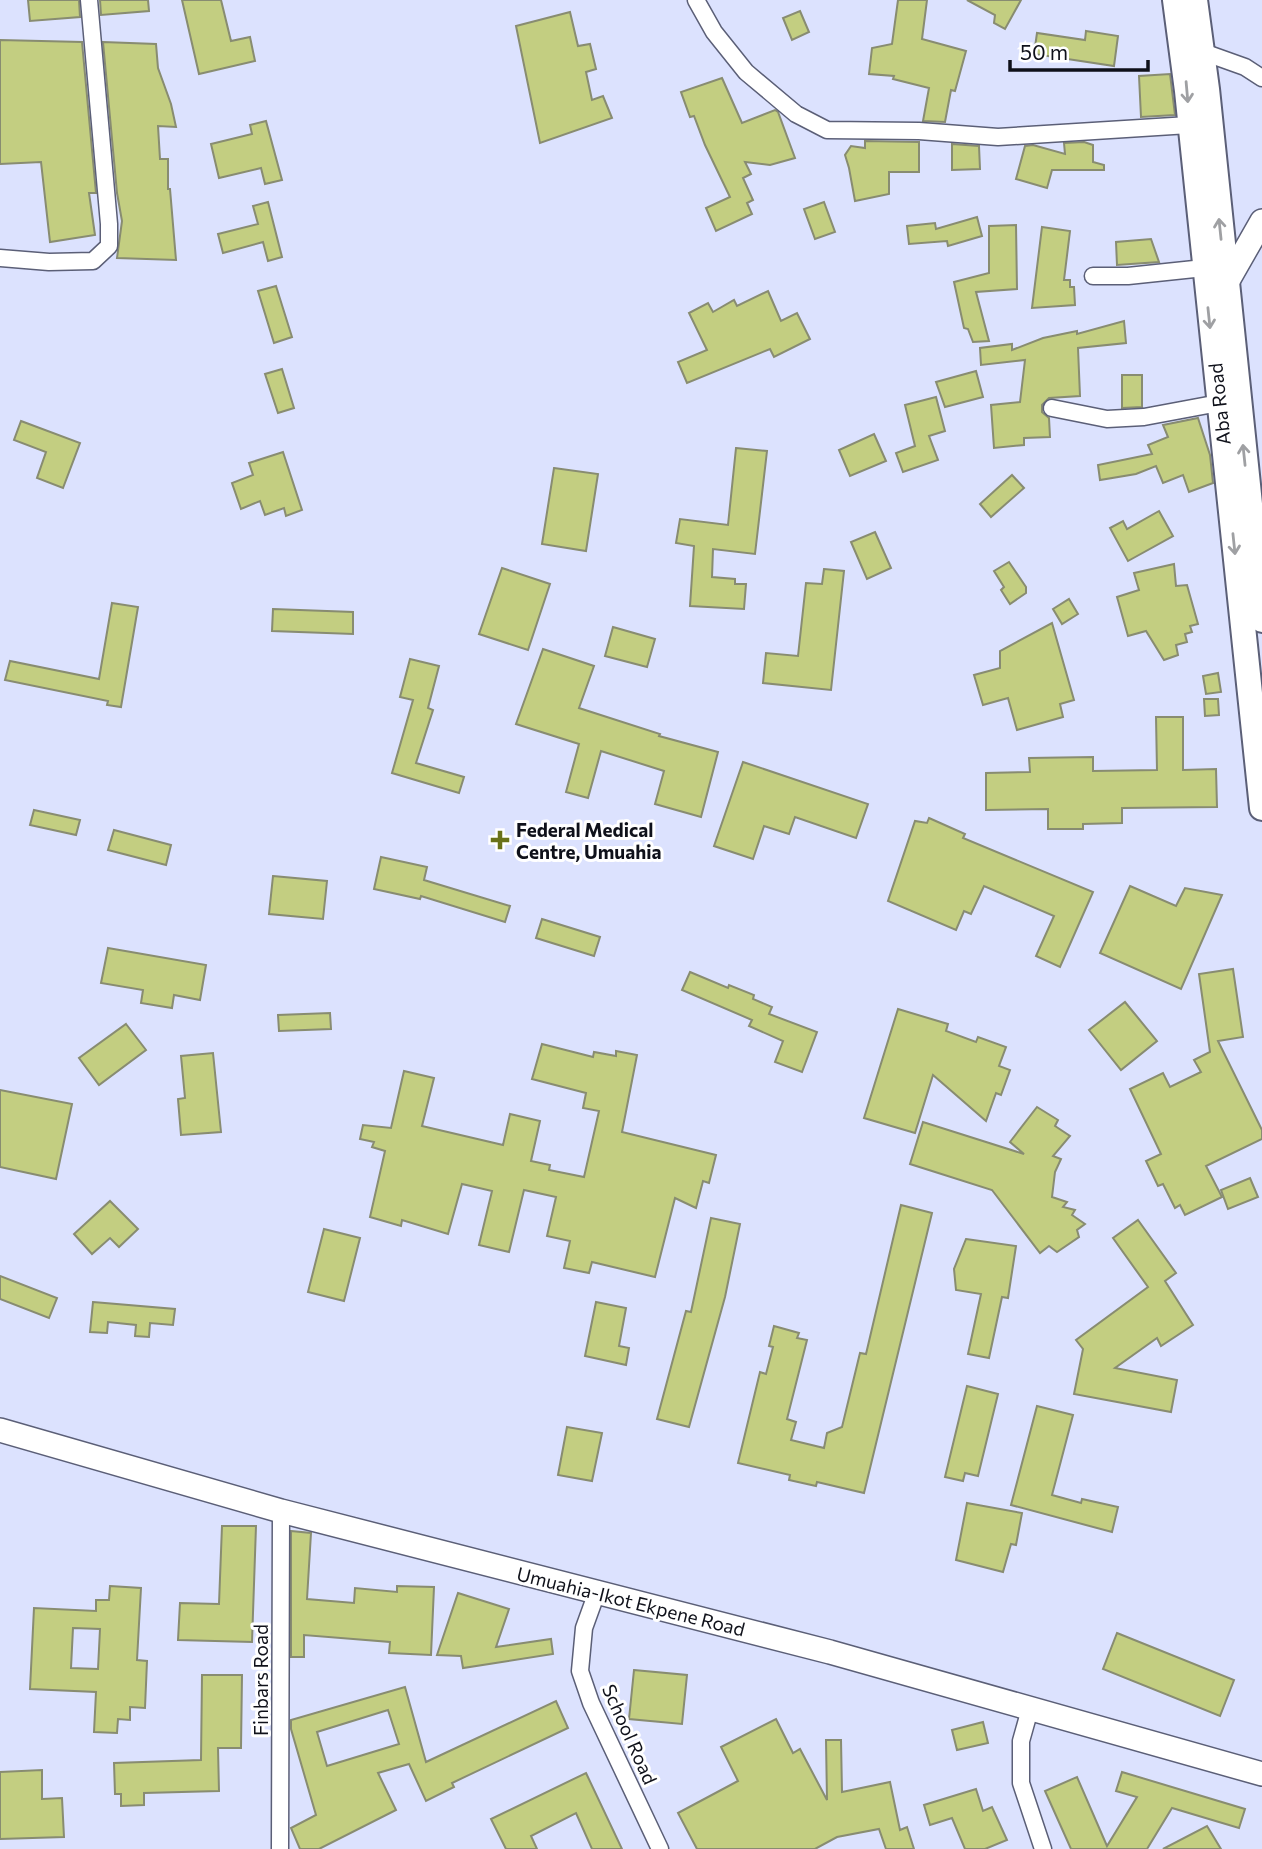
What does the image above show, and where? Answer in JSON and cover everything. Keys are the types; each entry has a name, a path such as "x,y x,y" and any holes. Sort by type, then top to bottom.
{"main road":[{"name":"Aba Road","path":"1175,0 1262,808"},
{"name":"Aba Road","path":"1195,0 1203,52 1262,620"},
{"path":"1226,284 1262,221"},
{"name":"Umuahia-Ikot Ekpene Road","path":"0,1430 281,1511 830,1652 1262,1774"}],"street":[{"path":"0,258 49,262 93,261 109,246 89,0"},
{"path":"696,0 714,32 746,72 796,114 827,130 919,131 998,137 1189,125"},
{"path":"1203,52 1245,67 1262,78"},
{"path":"1093,276 1128,276 1204,268"},
{"path":"1052,408 1107,419 1144,417 1219,403"},
{"name":"Finbars Road","path":"280,1849 281,1511"},
{"name":"School Road","path":"597,1592 584,1628 580,1671 591,1703 660,1849"},
{"path":"1030,1709 1021,1741 1021,1783 1043,1849"}],"building":[{"path":"28,0 79,0 80,17 30,21"},
{"path":"100,0 148,0 149,11 101,15"},
{"path":"182,0 221,0 231,41 250,37 255,61 199,74"},
{"path":"898,0 927,0 922,39 966,51 955,91 951,90 945,122 923,121 929,88 893,79 894,76 869,74 872,48 892,44"},
{"path":"967,0 1021,0 1005,29 994,23 995,15"},
{"path":"800,11 809,32 792,40 783,18"},
{"path":"570,12 578,46 590,44 596,69 586,72 592,100 603,96 612,118 540,143 516,26"},
{"path":"1086,31 1118,36 1114,66 1034,54 1037,33 1085,40"},
{"path":"0,40 82,42 96,193 89,193 95,235 50,242 41,162 0,164"},
{"path":"103,42 156,44 158,68 176,127 158,126 160,159 168,159 168,189 176,260 117,258 122,221"},
{"path":"1170,74 1175,115 1141,117 1139,76"},
{"path":"722,78 742,123 775,110 778,112 795,158 770,165 745,162 751,174 743,178 753,200 747,203 752,214 716,231 706,208 730,197 694,116 690,117 681,92"},
{"path":"266,121 282,180 265,184 261,168 219,178 211,144 252,134 250,125"},
{"path":"865,141 919,142 919,172 889,172 889,194 855,201 845,155 851,146 865,148"},
{"path":"1084,142 1093,145 1093,162 1104,165 1104,170 1052,170 1047,188 1016,179 1025,146 1033,145 1065,154 1064,143"},
{"path":"952,144 979,146 980,169 952,170"},
{"path":"268,202 282,257 268,261 263,242 223,253 218,234 258,224 253,206"},
{"path":"824,202 835,232 815,239 804,209"},
{"path":"977,217 982,236 948,246 947,241 909,244 907,226 935,223 936,229"},
{"path":"1016,225 1017,289 976,292 989,341 973,342 968,329 964,328 954,282 989,273 989,226"},
{"path":"1042,227 1070,231 1064,280 1070,280 1070,287 1074,287 1075,305 1032,308"},
{"path":"1151,239 1159,262 1117,265 1116,242"},
{"path":"276,286 292,337 274,343 258,291"},
{"path":"768,291 781,321 797,313 810,339 774,357 770,349 687,383 678,362 707,350 689,313 708,303 713,312 734,300 737,306"},
{"path":"1124,321 1126,343 1078,348 1080,396 1049,398 1042,405 1042,412 1049,418 1050,437 1024,438 1024,445 994,448 991,405 1020,402 1025,360 981,365 980,348 1012,344 1012,350 1043,338 1077,331 1077,334"},
{"path":"282,369 294,408 278,413 265,374"},
{"path":"976,371 983,397 945,407 936,382"},
{"path":"1122,375 1142,375 1142,407 1122,408"},
{"path":"936,397 945,431 929,436 938,460 903,472 896,453 915,446 905,405"},
{"path":"1198,418 1210,455 1213,483 1189,492 1183,475 1163,483 1156,466 1136,474 1100,480 1098,465 1152,454 1148,445 1168,437 1163,425"},
{"path":"21,421 80,443 63,488 37,478 46,452 14,440"},
{"path":"874,434 886,461 850,476 839,450"},
{"path":"736,448 767,451 755,554 713,549 712,577 735,579 735,584 746,584 744,609 690,606 694,546 676,543 680,519 728,525"},
{"path":"283,452 302,510 286,516 284,508 265,515 260,501 241,509 232,483 253,475 249,463"},
{"path":"554,468 598,474 586,551 542,544"},
{"path":"1012,475 1024,488 991,517 980,504"},
{"path":"1159,511 1173,536 1128,561 1110,528 1123,521 1127,529"},
{"path":"875,532 891,568 867,579 851,542"},
{"path":"1009,562 1026,587 1026,593 1010,604 994,571"},
{"path":"1174,564 1176,586 1187,585 1198,624 1190,626 1192,632 1185,634 1187,642 1176,645 1178,655 1164,660 1146,631 1128,636 1117,597 1139,590 1134,573"},
{"path":"502,568 550,584 528,650 479,634"},
{"path":"824,569 844,571 831,690 763,683 766,653 798,656 806,583 822,584"},
{"path":"1069,599 1078,614 1062,624 1053,609"},
{"path":"112,603 138,607 121,707 107,705 108,701 5,680 10,661 99,679"},
{"path":"273,609 353,612 353,634 272,631"},
{"path":"1052,623 1074,700 1060,704 1063,717 1017,730 1008,698 983,705 974,675 1000,668 1000,651"},
{"path":"613,627 655,639 647,667 605,656"},
{"path":"543,649 594,666 579,708 660,734 659,736 718,752 701,817 655,804 664,771 601,751 588,798 566,792 579,744 516,724"},
{"path":"410,659 439,666 428,708 433,710 416,763 464,777 459,793 392,773 413,700 400,697"},
{"path":"1218,673 1221,692 1206,694 1203,676"},
{"path":"1204,699 1218,699 1219,715 1205,716"},
{"path":"1156,717 1183,717 1183,770 1216,769 1217,807 1122,808 1122,823 1083,824 1083,829 1048,829 1048,809 986,810 986,773 1030,772 1029,758 1093,757 1093,771 1157,770"},
{"path":"743,762 868,804 856,838 795,817 789,834 764,826 753,859 714,846"},
{"path":"34,810 80,820 76,835 30,825"},
{"path":"929,818 965,834 963,838 1093,892 1060,967 1036,956 1054,916 984,886 971,914 964,911 956,930 888,901 915,821 927,823"},
{"path":"114,830 171,845 166,865 108,850"},
{"path":"381,857 427,867 424,880 510,906 505,922 421,896 420,899 374,889"},
{"path":"273,876 327,881 323,919 269,914"},
{"path":"1130,886 1176,906 1185,888 1222,895 1181,989 1100,953"},
{"path":"542,919 600,937 594,956 536,938"},
{"path":"108,948 206,965 200,1000 174,995 172,1008 141,1003 143,990 101,983"},
{"path":"1233,969 1243,1037 1218,1041 1262,1130 1262,1139 1206,1166 1222,1197 1185,1215 1180,1205 1175,1208 1163,1184 1158,1186 1146,1161 1161,1154 1130,1089 1163,1073 1170,1087 1201,1072 1194,1060 1210,1052 1199,974"},
{"path":"690,972 728,988 729,985 754,995 753,999 772,1007 769,1014 817,1032 802,1072 775,1062 783,1041 749,1026 752,1020 682,990"},
{"path":"1125,1002 1157,1041 1121,1070 1089,1030"},
{"path":"898,1009 948,1024 946,1031 976,1042 978,1037 1006,1047 999,1066 1010,1070 1001,1095 996,1093 986,1121 933,1075 915,1133 864,1118"},
{"path":"330,1013 331,1029 279,1031 278,1015"},
{"path":"126,1024 146,1050 99,1085 79,1058"},
{"path":"542,1044 593,1057 594,1052 616,1056 616,1051 637,1055 622,1132 716,1155 709,1183 703,1181 696,1208 675,1198 655,1277 592,1262 589,1273 564,1268 570,1241 547,1236 556,1197 524,1190 509,1252 479,1245 492,1191 462,1184 448,1234 402,1220 401,1226 370,1217 385,1151 372,1147 374,1142 360,1139 363,1125 391,1128 404,1071 434,1078 422,1126 503,1145 510,1114 540,1121 531,1161 550,1165 549,1170 584,1177 599,1111 583,1108 586,1093 532,1079"},
{"path":"213,1053 221,1132 181,1135 178,1099 185,1098 181,1056"},
{"path":"0,1090 72,1104 56,1179 0,1167"},
{"path":"1037,1107 1058,1120 1055,1126 1070,1136 1053,1156 1061,1159 1055,1172 1052,1197 1067,1202 1063,1207 1075,1210 1072,1215 1085,1224 1077,1230 1079,1237 1057,1252 1049,1246 1040,1253 992,1190 910,1164 923,1122 1024,1154 1010,1142"},
{"path":"1250,1178 1258,1197 1228,1209 1221,1190"},
{"path":"110,1201 138,1229 119,1247 110,1238 92,1254 74,1234"},
{"path":"901,1205 932,1213 864,1493 817,1482 816,1486 789,1480 790,1475 738,1463 760,1372 766,1374 773,1347 769,1346 774,1326 799,1333 797,1338 807,1340 787,1419 796,1422 791,1440 824,1448 827,1433 842,1427 860,1353 866,1354"},
{"path":"711,1218 740,1224 725,1297 689,1427 657,1419 686,1311 691,1312"},
{"path":"1138,1220 1176,1273 1165,1281 1193,1325 1161,1346 1157,1338 1115,1368 1177,1380 1171,1412 1074,1394 1083,1349 1076,1340 1148,1287 1113,1238"},
{"path":"324,1229 360,1238 344,1301 308,1292"},
{"path":"966,1239 1016,1246 1008,1298 1002,1297 989,1358 968,1354 981,1294 956,1290 954,1269"},
{"path":"0,1276 57,1298 49,1318 0,1299"},
{"path":"93,1302 175,1309 173,1325 150,1323 149,1337 135,1336 136,1325 108,1322 107,1333 90,1332"},
{"path":"596,1302 626,1308 619,1346 629,1348 626,1365 585,1356"},
{"path":"967,1386 998,1394 978,1476 965,1473 963,1481 945,1477"},
{"path":"1037,1406 1073,1415 1052,1495 1081,1503 1082,1499 1118,1507 1112,1532 1011,1505"},
{"path":"567,1427 602,1433 592,1481 558,1475"},
{"path":"967,1503 1022,1513 1016,1545 1011,1544 1003,1572 956,1560"},
{"path":"222,1526 256,1526 252,1642 178,1640 180,1603 219,1604"},
{"path":"291,1531 311,1533 307,1599 354,1603 355,1588 397,1592 397,1586 434,1587 431,1655 389,1653 390,1642 304,1635 304,1657 291,1657"},
{"path":"110,1586 141,1588 137,1660 147,1661 145,1708 130,1707 130,1720 118,1719 117,1733 94,1732 96,1692 30,1689 34,1608 96,1611 96,1600 109,1600","holes":["73,1628 100,1629 98,1669 71,1668"]},
{"path":"458,1593 509,1609 496,1647 551,1639 553,1654 463,1668 461,1656 437,1655"},
{"path":"1117,1633 1234,1680 1220,1716 1103,1669"},
{"path":"634,1670 687,1675 682,1724 629,1719"},
{"path":"202,1675 242,1675 241,1748 218,1748 219,1791 144,1793 144,1805 121,1806 121,1794 115,1794 114,1763 201,1760"},
{"path":"405,1687 426,1762 556,1701 568,1728 452,1783 454,1787 426,1801 409,1764 378,1773 396,1810 319,1849 300,1849 291,1828 316,1815 291,1729 291,1720","holes":["388,1710 399,1744 327,1766 317,1732"]},
{"path":"776,1719 793,1753 800,1749 827,1800 826,1740 841,1740 842,1792 890,1782 900,1830 907,1827 914,1849 886,1849 879,1829 837,1837 815,1849 697,1849 678,1813 738,1781 721,1747"},
{"path":"983,1722 988,1743 957,1750 952,1730"},
{"path":"42,1770 42,1799 62,1798 64,1837 0,1839 0,1772"},
{"path":"1122,1772 1245,1809 1239,1828 1172,1808 1147,1849 1071,1849 1045,1791 1077,1777 1107,1846 1137,1797 1116,1791"},
{"path":"586,1773 622,1849 592,1849 576,1813 531,1836 537,1849 506,1849 491,1819"},
{"path":"976,1789 983,1811 992,1807 1007,1840 985,1849 965,1849 952,1818 930,1825 924,1805"},
{"path":"1207,1826 1221,1849 1163,1849"}],"place":[{"name":"Federal Medical Centre, Umuahia","path":"500,840"}]}
